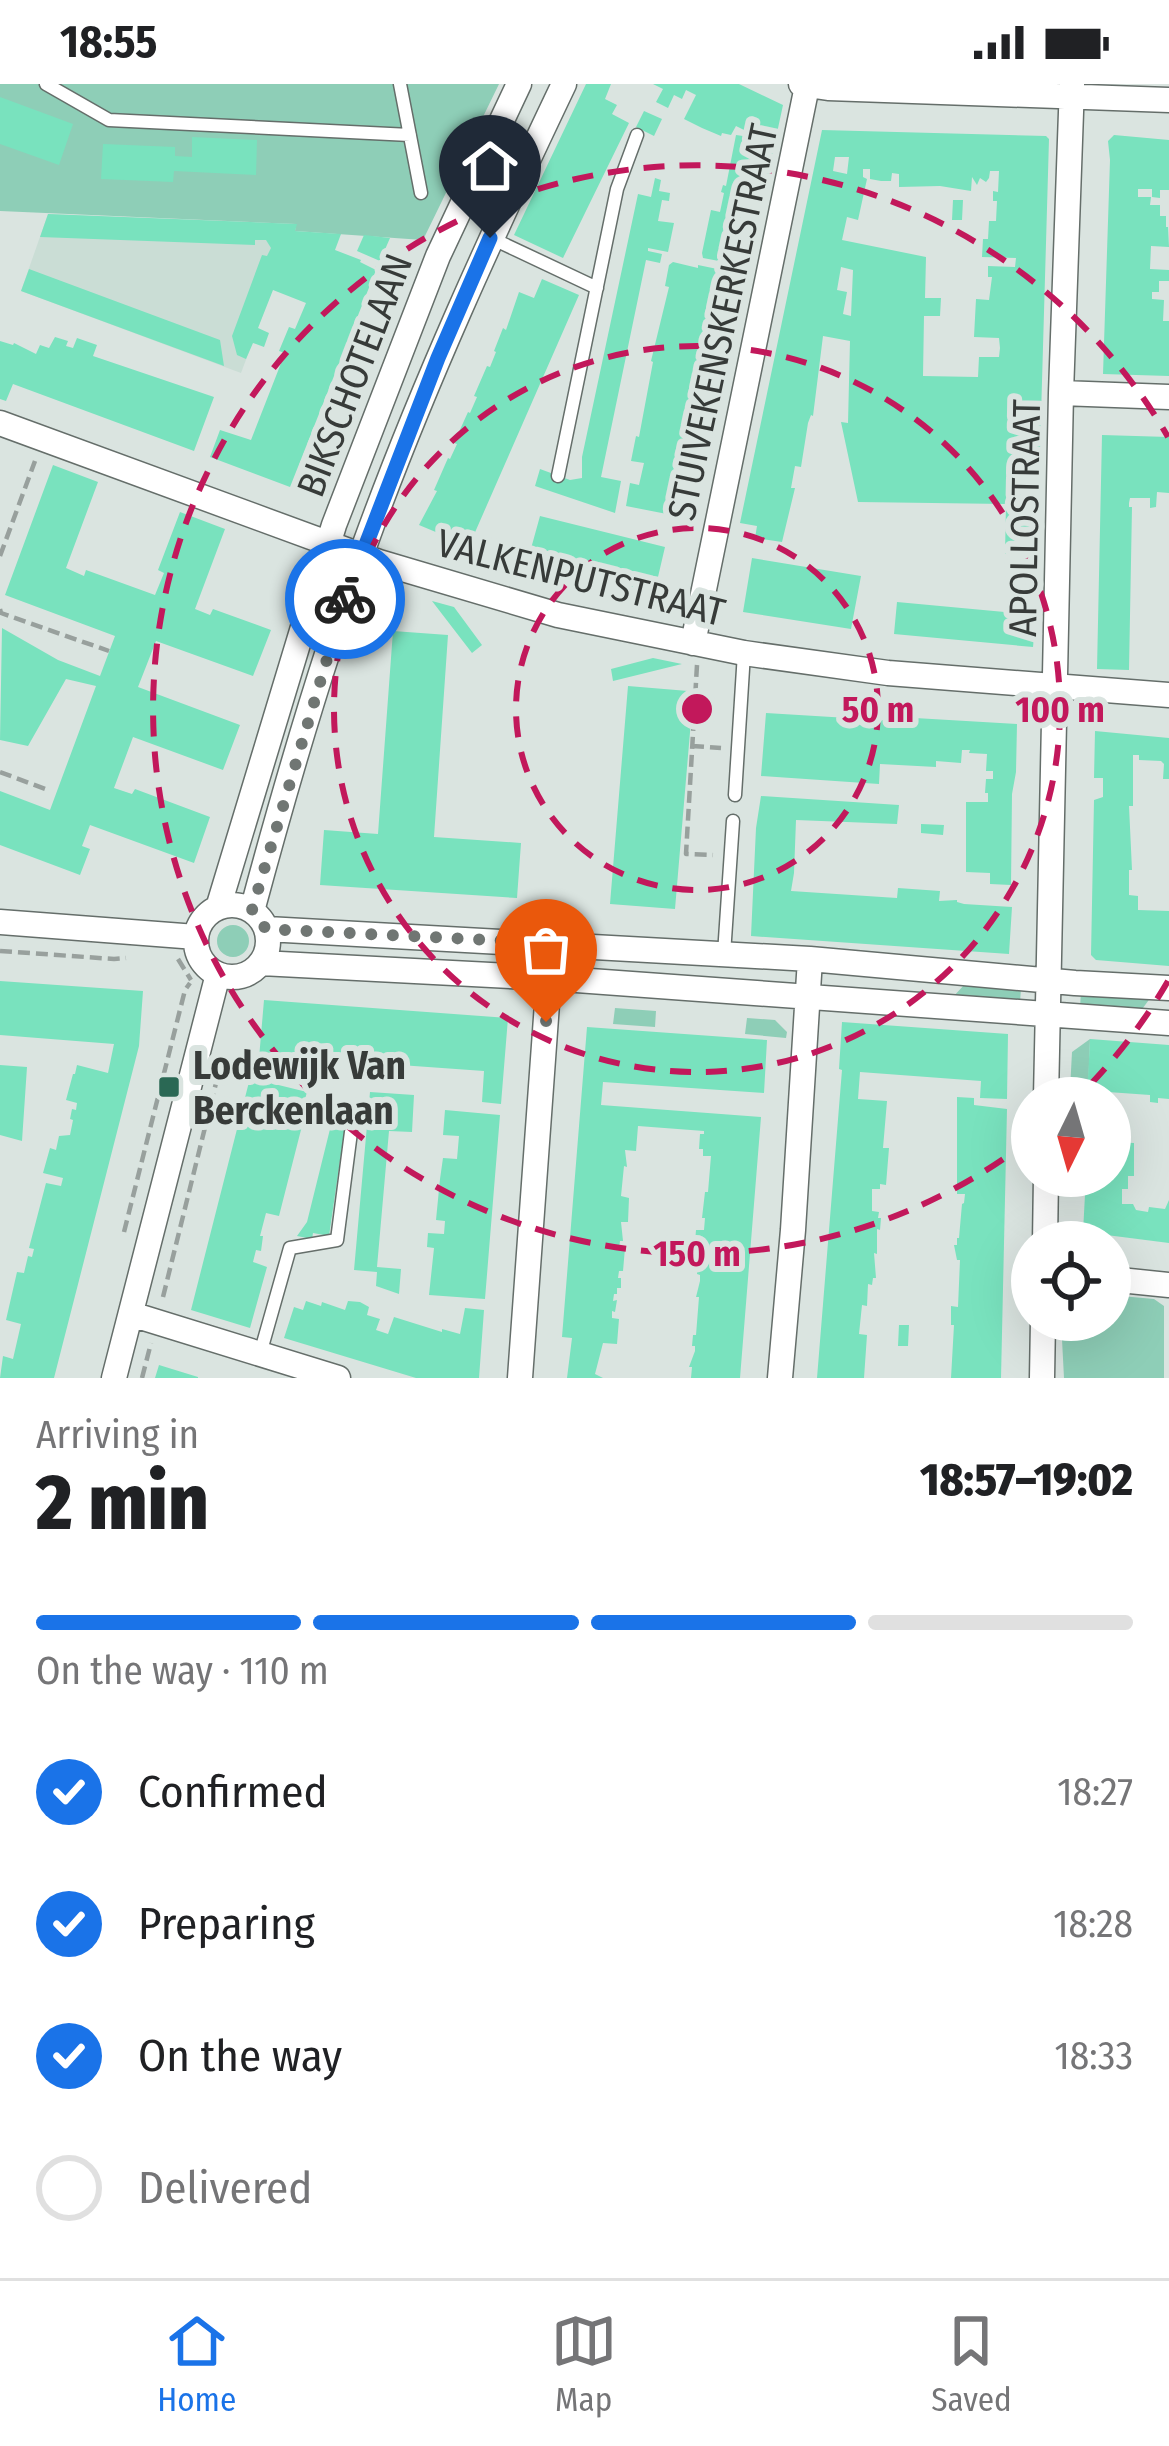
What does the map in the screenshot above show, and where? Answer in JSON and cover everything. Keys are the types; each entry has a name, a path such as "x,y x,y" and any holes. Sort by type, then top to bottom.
{"street":[{"name":"BIKSCHOTELAAN","path":"196,937 203,919 218,908 334,525 438,256 519,84"},
{"name":"BIKSCHOTELAAN","path":"261,963 266,952 259,920 334,634 361,555 438,358 564,84"},
{"path":"804,85 1071,90 1169,100"},
{"name":"STUIVEKENSKERKESTRAAT","path":"695,652 804,85"},
{"name":"APOLLOSTRAAT","path":"1046,1077 1071,90"},
{"path":"1061,394 1169,397"},
{"name":"VALKENPUTSTRAAT","path":"0,423 425,578 695,652 1169,695"},
{"path":"218,908 241,906 259,920 1169,988"},
{"path":"0,922 196,937 205,964 218,974 235,977 261,963 549,978 1169,1023"},
{"path":"520,1378 552,943"},
{"path":"780,1378 810,959"},
{"path":"114,1378 218,974"},
{"path":"1131,1281 1169,1285"},
{"path":"130,1314 338,1378"},
{"path":"1042,1378 1043,1341"}],"lane":[{"path":"46,84 109,120 410,135"},
{"path":"400,84 422,193"},
{"path":"558,476 617,189 637,135"},
{"path":"490,238 597,288"},
{"path":"735,795 744,653"},
{"path":"724,954 733,821"},
{"path":"260,1354 290,1249 337,1240 351,1132"}],"path":[{"path":"0,556 43,438"},
{"path":"0,612 109,651"},
{"path":"695,652 686,854 731,856"},
{"path":"692,746 738,749"},
{"path":"0,772 49,790"},
{"path":"0,951 114,959 137,956"},
{"path":"168,954 182,963 191,981"}],"shaded area":[{"path":"48,214 297,224 241,373 21,291"}],"green space":[{"path":"0,84 499,84 423,240 295,231 296,224 0,211"},
{"path":"233,925 244,930 249,941 244,952 233,957 222,952 217,941 222,930"},
{"path":"965,984 1021,988 1020,1003 952,998"},
{"path":"1081,992 1151,997 1140,1012 1080,1007"},
{"path":"615,1008 656,1011 655,1027 613,1024"},
{"path":"747,1018 775,1020 787,1032 786,1038 745,1034"},
{"path":"1090,1039 1089,1077 1071,1077 1072,1052"},
{"path":"1131,1297 1154,1299 1164,1306 1164,1378 1064,1378 1062,1341 1131,1341"}],"building":[{"path":"586,84 611,84 605,99 617,105 612,114 629,123 563,258 514,235"},
{"path":"653,84 739,84 783,105 749,263 720,256 719,261 703,258 702,253 711,210 720,212 736,135 746,131 736,126 731,135 721,136 684,119 696,95 686,90 682,99 674,95 668,108 656,102 663,89"},
{"path":"0,97 73,124 59,165 0,144"},
{"path":"644,111 662,119 654,136 636,127"},
{"path":"822,130 1046,136 1037,555 1005,554 1006,504 858,502 841,422 848,423 850,341 823,336 813,416 801,467 795,466 791,488 795,488 782,542 755,538 757,526 740,523","holes":["835,157 849,157 847,174 833,171","863,169 870,169 870,179 881,181 891,181 892,173 899,174 899,187 971,191 972,177 977,185 980,178 986,182 990,171 999,171 998,192 993,191 996,221 989,221 982,257 1016,258 1015,267 988,266 988,277 992,277 989,300 976,299 974,337 999,338 1000,348 999,357 979,357 978,377 923,376 924,316 940,316 941,298 925,298 926,257 842,240 847,217 858,220 867,179","841,267 853,270 851,316 843,314 847,292 837,290"]},
{"path":"1114,135 1169,140 1169,190 1160,190 1160,198 1152,197 1152,189 1138,189 1138,197 1151,197 1150,205 1160,205 1160,216 1166,216 1168,227 1169,247 1151,246 1150,269 1169,270 1169,281 1159,281 1159,292 1152,292 1152,299 1164,300 1163,321 1169,321 1169,376 1103,374 1108,141"},
{"path":"192,137 257,140 256,175 174,171 173,182 101,179 103,144 175,147 175,156 192,157"},
{"path":"655,178 661,180 659,191 670,193 669,201 662,200 658,221 674,223 668,252 648,248 662,254 660,263 646,260 601,477 621,481 615,513 535,486 540,469 570,480 582,478 582,457 638,194 651,197"},
{"path":"953,200 963,200 962,220 952,220"},
{"path":"48,214 297,224 295,231 341,234 335,250 376,270 290,487 210,457 220,430 251,440 285,353 279,351 306,303 273,290 258,328 269,333 264,347 253,343 246,359 237,355 232,336 262,255 267,256 271,248 266,240 255,240 255,245 40,237"},
{"path":"364,235 390,238 380,261 357,251"},
{"path":"673,262 728,273 677,516 626,506 630,483 639,485 644,463 631,461"},
{"path":"29,269 220,340 224,366 21,291"},
{"path":"542,279 579,295 469,546 419,525 519,292 534,298"},
{"path":"55,337 73,348 77,338 97,345 93,356 214,397 194,451 13,384 6,401 0,399 0,341 36,354 40,345 49,348"},
{"path":"1102,435 1169,437 1169,493 1157,492 1156,507 1150,508 1150,498 1130,498 1129,503 1129,670 1097,669"},
{"path":"53,465 98,482 66,568 84,576 86,570 155,595 164,573 158,570 180,512 225,529 195,609 210,615 213,609 271,630 253,676 156,641 138,687 240,725 223,770 133,737 114,788 132,794 135,789 210,817 194,863 90,825 82,846 90,849 80,875 0,845 0,791 50,810 96,686 66,679 28,746 0,740 2,628 58,660 100,676 115,636 5,595"},
{"path":"540,516 665,547 654,594 527,563"},
{"path":"752,558 861,576 851,629 743,612"},
{"path":"432,601 454,607 482,645 472,653"},
{"path":"897,602 1036,615 1033,647 894,634"},
{"path":"393,631 448,635 434,837 521,843 517,898 320,885 324,830 378,834"},
{"path":"653,658 682,664 613,681 611,669"},
{"path":"628,686 688,691 687,696 693,697 675,909 610,904"},
{"path":"766,713 1017,724 1011,885 990,884 990,873 966,872 966,802 988,802 986,779 993,779 993,771 986,771 987,754 962,750 961,763 936,761 936,767 880,764 879,784 761,776"},
{"path":"1095,731 1169,738 1169,779 1163,779 1161,761 1139,760 1139,755 1133,755 1129,895 1138,896 1138,910 1169,911 1169,966 1096,960 1091,955 1094,800 1103,797 1103,778 1094,778"},
{"path":"761,796 899,805 897,824 796,820 791,891 897,898 898,888 940,891 939,901 1012,907 1009,954 751,936"},
{"path":"921,824 944,825 943,835 921,833"},
{"path":"0,981 143,991 139,1046 54,1378 0,1378 3,1356 13,1359 21,1324 6,1320 17,1272 24,1273 28,1256 32,1257 34,1249 29,1248 46,1183 61,1186 63,1178 43,1173 50,1148 56,1150 59,1136 70,1135 72,1109 76,1110 77,1103 66,1100 73,1074 77,1065 108,1073 114,1044 0,1035"},
{"path":"264,1000 508,1018 501,1104 482,1102 484,1071 288,1057 285,1076 258,1070"},
{"path":"842,1022 1008,1034 1007,1099 980,1098 981,1081 860,1072 858,1099 887,1101 883,1148 889,1148 886,1185 872,1189 872,1211 881,1218 874,1253 876,1278 868,1284 867,1306 862,1305 859,1334 867,1335 864,1378 817,1378 842,1070"},
{"path":"587,1027 767,1040 764,1093 603,1082 601,1105 761,1117 740,1378 691,1378 689,1367 695,1351 700,1281 699,1255 694,1255 696,1230 704,1230 711,1156 703,1156 699,1149 704,1131 638,1126 636,1151 625,1150 621,1196 629,1198 628,1222 621,1222 623,1271 619,1271 621,1288 614,1294 613,1301 617,1300 612,1311 612,1318 619,1319 617,1344 603,1343 595,1374 603,1378 567,1378 572,1338 562,1337"},
{"path":"1090,1039 1169,1045 1169,1099 1150,1102 1150,1095 1131,1094 1131,1077 1088,1077"},
{"path":"0,1065 27,1067 22,1141 0,1135"},
{"path":"250,1078 307,1092 279,1216 266,1213 261,1251 256,1250 253,1262 267,1267 250,1328 191,1310"},
{"path":"370,1092 414,1095 412,1132 389,1131 377,1267 401,1269 399,1294 376,1286 377,1272 354,1270"},
{"path":"957,1097 974,1098 974,1105 1007,1109 1001,1378 951,1378 951,1306 958,1307 960,1260 954,1245 965,1194 957,1194"},
{"path":"445,1110 500,1115 485,1299 429,1295 434,1248 427,1247 428,1233 444,1234 445,1221 436,1220 443,1158 457,1159 459,1136 443,1135"},
{"path":"331,1125 345,1126 329,1236 297,1236 307,1222"},
{"path":"1131,1143 1134,1143 1131,1176"},
{"path":"1085,1197 1122,1197 1122,1204 1148,1212 1149,1207 1165,1209 1169,1200 1169,1243 1131,1238 1131,1221 1084,1221"},
{"path":"306,1301 345,1310 348,1301 360,1302 369,1307 367,1315 380,1319 376,1330 388,1334 394,1317 460,1334 465,1308 484,1310 479,1378 416,1378 284,1338 294,1307 303,1310"},
{"path":"899,1325 909,1325 908,1346 898,1346"},
{"path":"159,1365 198,1377 198,1378 155,1378"}],"way so far":[{"path":"345,599 252,910 266,929 552,943 546,1022"}],"place":[{"name":"Lodewijk Van Berckenlaan","path":"169,1087"}],"route":[{"path":"345,599 490,238"}]}
